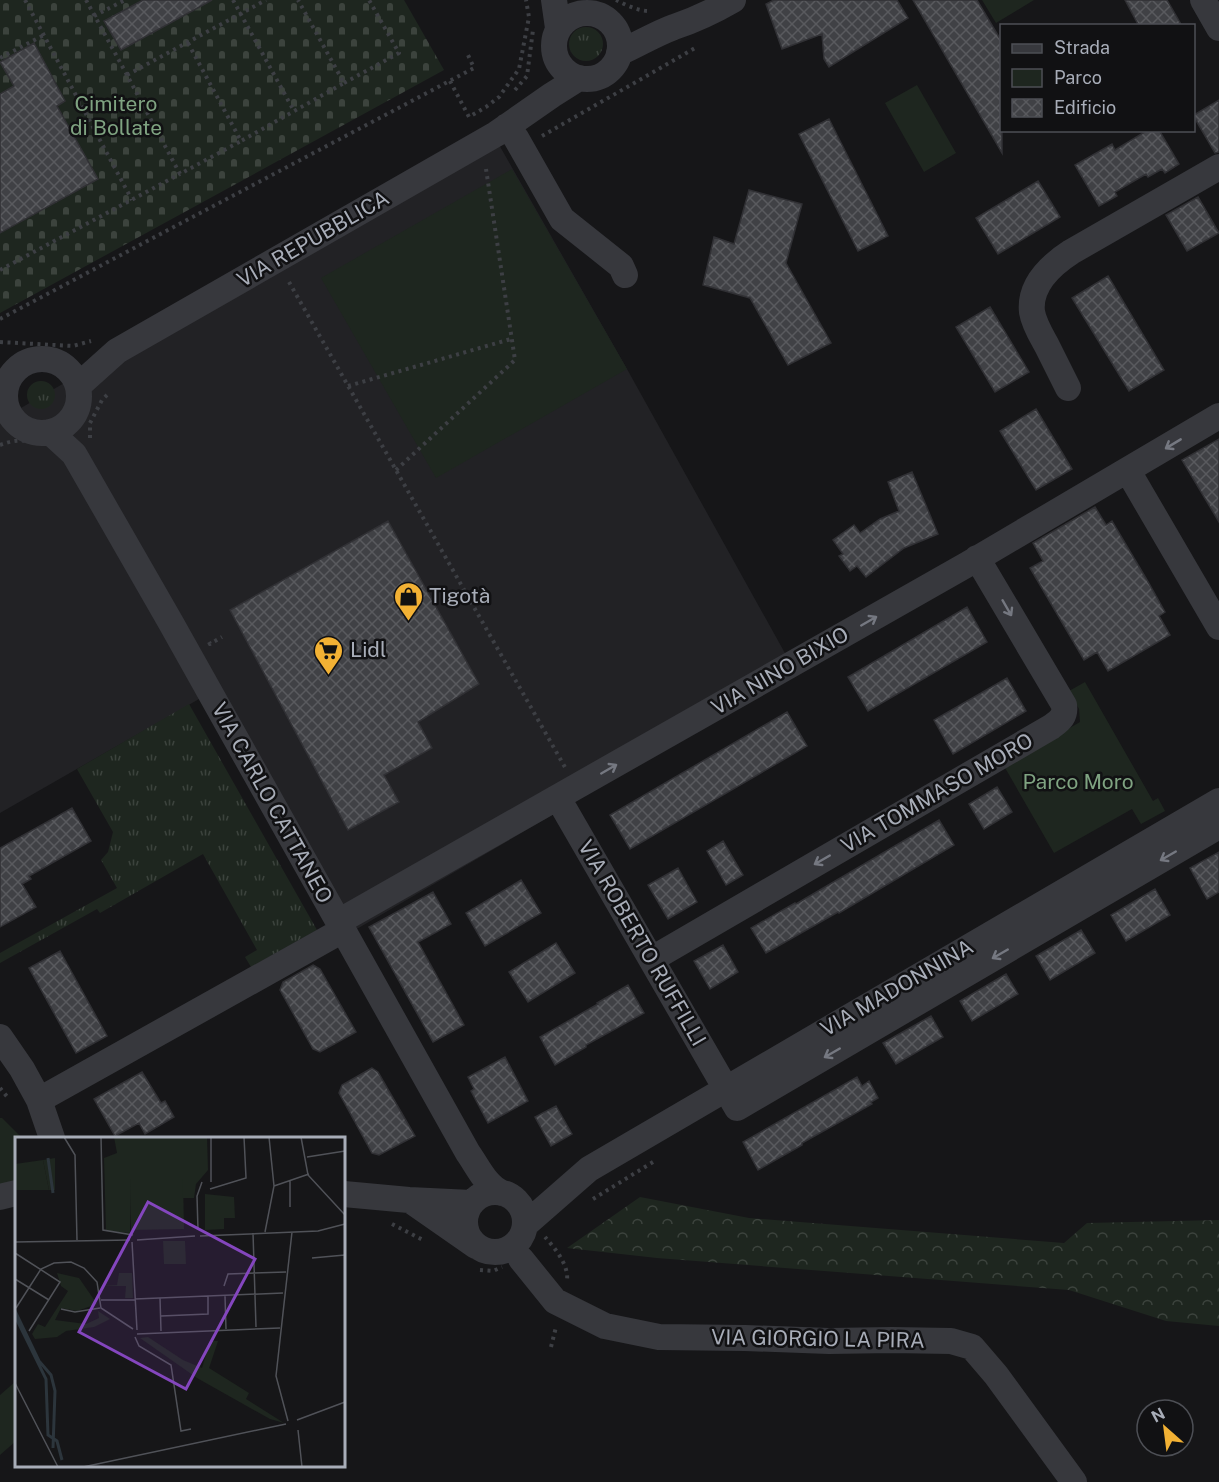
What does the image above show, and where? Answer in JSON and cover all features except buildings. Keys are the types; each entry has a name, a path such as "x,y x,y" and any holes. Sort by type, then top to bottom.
{"street":[{"path":"546,26 554,0"},
{"path":"619,53 674,27 714,12 733,0"},
{"path":"1203,0 1219,28"},
{"path":"546,26 565,21 573,15 576,6 601,15 615,28 620,45 619,53"},
{"path":"546,26 555,36 553,45 558,62 571,75 579,78"},
{"path":"615,28 674,27"},
{"name":"VIA REPUBBLICA","path":"71,376 108,344 276,259 357,214 496,134 579,78 590,79 600,76 615,63 619,53"},
{"name":"VIA REPUBBLICA","path":"507,126 558,62"},
{"path":"507,126 562,219 621,266 625,275"},
{"path":"1068,388 1032,314 1032,300 1042,276 1054,263 1071,252 1219,167"},
{"path":"53,360 71,376 79,398 76,410 60,426 39,433 9,427 11,417 7,408 5,386 28,361 53,360"},
{"name":"VIA NINO BIXIO","path":"39,1100 1128,471 1219,416"},
{"name":"VIA CARLO CATTANEO","path":"60,426 82,449 174,628 468,1153 490,1184 507,1195"},
{"path":"1128,471 1219,627"},
{"name":"VIA TOMMASO MORO","path":"652,959 1051,727 1063,717 1064,705 977,558"},
{"name":"VIA ROBERTO RUFFILLI","path":"567,793 652,959 737,1108 1219,826"},
{"name":"VIA MADONNINA","path":"525,1226 583,1174 726,1088 1219,801"},
{"path":"0,1037 22,1069 39,1100 52,1137"},
{"name":"VIA CARLO CATTANEO","path":"468,1153 474,1179 472,1201"},
{"name":"VIA MADONNINA","path":"507,1195 583,1174"},
{"path":"0,1197 15,1192"},
{"path":"409,1200 479,1248 489,1252 508,1249 522,1235 525,1226 522,1209 518,1203 507,1195 492,1192 482,1194 472,1201 464,1222 466,1233 479,1248"},
{"path":"345,1194 409,1200 472,1201"},
{"name":"VIA GIORGIO LA PIRA","path":"522,1259 555,1300 605,1326 616,1329 659,1337 951,1341 972,1347 996,1375 1074,1482"}],"path":[{"path":"25,0 132,200"},
{"path":"86,0 180,174"},
{"path":"94,16 125,0"},
{"path":"233,0 294,111"},
{"path":"127,75 266,0"},
{"path":"298,0 344,83"},
{"path":"0,270 241,141 399,53 369,0"},
{"path":"450,81 469,117 499,97 519,69 529,17 526,0"},
{"path":"616,0 645,11 654,10"},
{"path":"513,94 527,76 530,47 546,26"},
{"path":"0,58 44,34"},
{"path":"188,42 241,141"},
{"path":"396,470 515,360 486,169 694,48"},
{"path":"0,319 474,68 468,55"},
{"path":"279,287 289,282 396,470 567,793"},
{"path":"348,386 511,339"},
{"path":"0,342 74,346 89,342 108,344"},
{"path":"82,449 90,423 102,400 109,393"},
{"path":"583,1174 600,1195"}],"shaded area":[{"path":"494,136 796,673 343,937 206,695 0,813 0,420"}],"green space":[{"name":"Cimitero di Bollate","path":"0,0 404,0 444,70 0,313"},
{"path":"982,0 1034,0 996,23"},
{"path":"586,27 598,32 603,44 598,56 586,61 574,56 569,44 574,32"},
{"path":"917,85 956,153 924,172 885,103"},
{"path":"512,169 627,369 436,478 321,278"},
{"path":"41,381 51,385 55,395 51,405 41,409 31,405 27,395 31,385"},
{"name":"Parco Moro","path":"1085,682 1153,801 1158,798 1165,811 1141,824 1132,809 1054,853 1004,766 1080,722 1079,709 1069,691"},
{"path":"189,704 317,930 251,967 245,957 257,950 203,854 100,913 97,909 0,963 0,953 117,888 101,860 108,852 113,832 77,769"},
{"path":"0,1118 2,1118 21,1137 15,1137 15,1183 0,1186"},
{"path":"640,1197 749,1218 1064,1243 1087,1223 1219,1220 1219,1326 1166,1321 1069,1290 657,1258 567,1248"},
{"path":"15,1382 15,1442 0,1455 0,1395"}],"place":[{"name":"Tigotà","path":"408,622"},
{"name":"Lidl","path":"329,676"}]}
